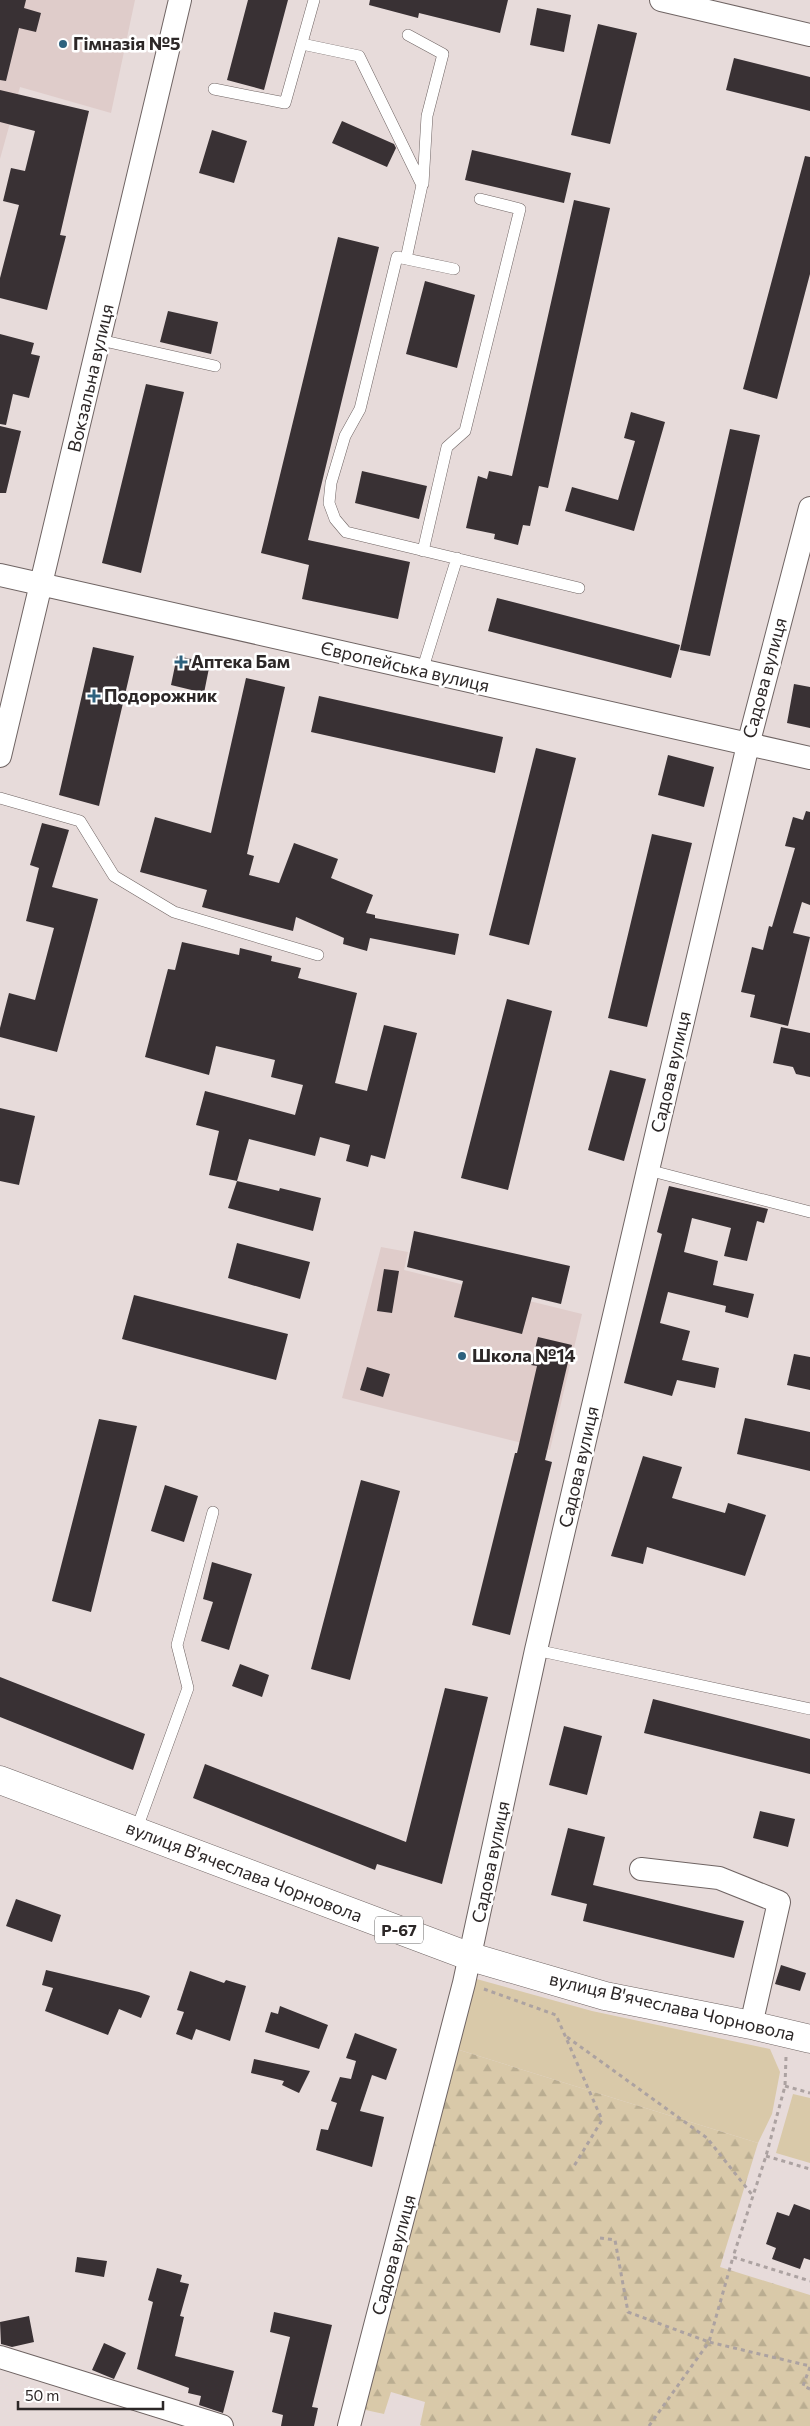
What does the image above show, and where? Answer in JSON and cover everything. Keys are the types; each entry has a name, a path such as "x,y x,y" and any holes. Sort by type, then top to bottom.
{"main road":[{"name":"вулиця В'ячеслава Чорновола","path":"0,1780 136,1831 467,1970 751,2025 800,2037"}],"street":[{"name":"Вокзальна вулиця","path":"0,756 180,0"},
{"path":"661,0 810,35"},
{"name":"Садова вулиця","path":"349,2426 467,1970 536,1650 648,1170 748,745 810,508"},
{"name":"Європейська вулиця","path":"0,576 810,758"},
{"path":"641,1869 720,1878 780,1902 751,2025"},
{"path":"0,2357 222,2426"}],"lane":[{"path":"214,89 285,103 314,0"},
{"path":"406,259 422,186 427,116 443,54 408,35"},
{"path":"302,44 359,56 422,186"},
{"path":"423,551 447,447 465,431 520,209 480,199"},
{"path":"454,269 397,257 360,408 345,436 331,483 329,503 335,519 346,532 579,588"},
{"path":"100,340 215,366"},
{"path":"422,671 457,558"},
{"path":"0,798 80,821 114,876 174,912 318,955"},
{"path":"648,1170 810,1212"},
{"path":"136,1831 188,1688 177,1645 213,1512"},
{"path":"536,1650 810,1709"}],"path":[{"path":"467,1970 556,2015 602,2120 574,2166"},
{"path":"566,2036 707,2138 753,2196"},
{"path":"648,2426 709,2342 733,2256 766,2156 785,2086 785,2059 800,2037"},
{"path":"785,2086 810,2093"},
{"path":"766,2156 810,2169"},
{"path":"600,2238 615,2240 628,2312 709,2342 810,2366 803,2386 810,2389"},
{"path":"733,2256 810,2281"}],"shaded area":[{"name":"Гімназія №5","path":"0,0 135,0 111,113 20,87 0,159"},
{"name":"Школа №14","path":"381,1247 408,1252 404,1270 582,1314 550,1450 342,1398"}],"green space":[{"path":"473,1978 592,2011 770,2049 780,2072 772,2114 758,2143 453,2048"},
{"path":"453,2048 758,2143 720,2267 810,2295 810,2426 422,2426 420,2425 425,2402 391,2392 384,2414 361,2409"},
{"path":"793,2094 810,2098 810,2163 776,2153"}],"building":[{"path":"0,0 26,0 24,8 41,13 36,32 19,28 6,81 0,80"},
{"path":"248,0 288,0 264,90 227,80"},
{"path":"370,0 508,0 500,33 419,13 418,18 369,5"},
{"path":"537,8 571,15 564,52 530,45"},
{"path":"598,24 637,33 610,144 571,135"},
{"path":"734,58 810,77 810,111 726,90"},
{"path":"0,90 89,111 60,235 66,236 47,310 0,298 0,278 19,205 3,201 11,168 25,171 35,131 0,122"},
{"path":"342,121 394,144 396,148 387,167 332,143"},
{"path":"212,130 247,141 234,183 199,173"},
{"path":"472,150 571,173 564,203 465,180"},
{"path":"805,156 810,157 810,274 777,399 743,389"},
{"path":"574,200 610,208 548,488 539,486 530,526 523,525 518,545 494,539 495,534 466,528 478,476 487,479 489,471 512,476"},
{"path":"338,237 379,247 308,540 410,562 398,619 302,599 309,565 261,553"},
{"path":"425,281 475,295 457,368 406,354"},
{"path":"168,311 218,322 211,354 160,342"},
{"path":"0,334 34,343 31,354 40,356 29,398 13,394 6,425 0,424"},
{"path":"146,384 184,392 141,573 102,563"},
{"path":"631,412 665,422 634,531 565,511 572,487 618,500 635,441 624,438"},
{"path":"0,426 21,431 6,493 0,493"},
{"path":"730,429 760,435 710,656 680,650"},
{"path":"362,471 427,486 419,519 355,503"},
{"path":"497,598 680,645 671,678 488,631"},
{"path":"93,647 134,656 99,806 59,795"},
{"path":"177,656 210,663 204,693 171,685"},
{"path":"246,678 285,687 247,854 254,856 249,875 279,883 294,843 338,859 331,878 373,895 366,913 375,915 375,918 459,934 455,955 370,938 367,951 343,944 344,938 296,917 293,931 202,907 207,890 140,872 155,817 211,833"},
{"path":"794,684 810,687 810,728 787,723"},
{"path":"319,696 503,737 495,773 311,732"},
{"path":"536,748 576,758 529,945 489,935"},
{"path":"668,755 714,767 704,807 658,795"},
{"path":"806,811 810,812 810,905 802,902 793,933 810,937 788,1026 750,1017 755,995 741,992 752,947 763,950 769,926 772,927 795,848 785,846 793,817 803,820"},
{"path":"42,823 69,830 52,887 98,899 57,1052 0,1037 0,1028 9,993 35,1000 54,928 26,921 39,868 30,865"},
{"path":"652,834 692,843 647,1027 608,1018"},
{"path":"182,942 239,955 240,948 272,956 271,961 301,968 298,978 357,993 335,1083 367,1091 384,1025 417,1033 385,1159 371,1155 368,1167 346,1161 350,1145 320,1137 315,1156 249,1139 237,1181 209,1175 219,1131 196,1125 205,1091 295,1115 303,1085 271,1077 275,1060 216,1046 209,1075 145,1057 168,969 175,970"},
{"path":"507,999 552,1011 508,1190 461,1178"},
{"path":"781,1027 810,1033 810,1077 796,1074 793,1067 773,1063"},
{"path":"610,1070 646,1079 624,1161 588,1150"},
{"path":"0,1108 35,1116 19,1185 0,1181"},
{"path":"237,1181 279,1191 280,1188 321,1198 313,1231 228,1208"},
{"path":"669,1186 768,1209 764,1223 757,1221 747,1261 724,1256 731,1228 692,1218 684,1252 718,1261 713,1285 754,1294 748,1318 725,1312 726,1306 668,1292 660,1323 690,1331 682,1360 719,1368 715,1388 677,1380 672,1396 624,1383 662,1234 657,1232"},
{"path":"414,1231 570,1266 561,1304 532,1297 522,1334 454,1317 463,1281 407,1267"},
{"path":"237,1243 310,1262 300,1299 228,1278"},
{"path":"384,1269 399,1271 392,1313 377,1311"},
{"path":"134,1295 288,1334 276,1380 122,1339"},
{"path":"538,1337 572,1345 545,1460 552,1462 510,1635 472,1625 515,1453 517,1453 537,1366 531,1365"},
{"path":"794,1354 810,1357 810,1390 787,1385"},
{"path":"367,1367 390,1374 383,1397 360,1390"},
{"path":"745,1418 810,1432 810,1471 737,1454"},
{"path":"99,1419 137,1426 91,1612 52,1601"},
{"path":"643,1456 682,1467 672,1498 725,1513 728,1503 766,1515 745,1576 647,1547 643,1564 611,1556"},
{"path":"361,1480 400,1491 350,1680 311,1669"},
{"path":"165,1485 198,1496 184,1542 151,1531"},
{"path":"212,1562 252,1574 229,1650 201,1641 213,1602 203,1599"},
{"path":"240,1664 269,1675 262,1697 232,1686"},
{"path":"0,1677 145,1734 133,1770 0,1717"},
{"path":"445,1688 488,1697 442,1884 377,1864 375,1870 193,1798 205,1764 406,1842"},
{"path":"653,1699 810,1739 810,1774 644,1733"},
{"path":"564,1726 602,1736 587,1795 549,1785"},
{"path":"760,1811 795,1819 788,1847 753,1838"},
{"path":"568,1828 605,1837 593,1885 744,1921 734,1958 583,1921 587,1904 551,1895"},
{"path":"16,1899 61,1915 52,1942 6,1926"},
{"path":"781,1965 806,1973 800,1991 775,1984"},
{"path":"46,1970 150,1996 141,2018 119,2009 108,2035 45,2011 53,1988 42,1985"},
{"path":"190,1971 224,1983 226,1980 246,1986 230,2041 196,2029 192,2040 176,2034 184,2012 177,2010"},
{"path":"280,2006 328,2025 319,2049 265,2032 271,2012 278,2014"},
{"path":"355,2033 397,2049 386,2080 372,2075 360,2111 384,2117 372,2167 316,2150 321,2129 328,2130 337,2103 331,2101 340,2077 351,2079 356,2061 346,2058"},
{"path":"254,2059 310,2071 299,2093 282,2085 284,2081 251,2073"},
{"path":"794,2204 810,2210 810,2260 804,2258 800,2269 772,2259 776,2248 766,2244 777,2212 789,2216"},
{"path":"77,2257 107,2261 104,2277 75,2272"},
{"path":"157,2268 182,2275 180,2282 189,2284 180,2316 184,2317 175,2356 234,2371 223,2413 199,2405 201,2396 188,2393 189,2388 137,2369 153,2302 148,2300"},
{"path":"274,2312 332,2325 312,2407 318,2408 314,2426 281,2426 283,2415 272,2412 290,2337 270,2332"},
{"path":"29,2316 34,2342 12,2347 1,2344 0,2322"},
{"path":"104,2343 126,2353 114,2379 92,2370"}],"place":[{"name":"Гімназія №5","path":"63,44"},
{"name":"Аптека Бам","path":"181,662"},
{"name":"Подорожник","path":"94,696"},
{"name":"Школа №14","path":"462,1356"}]}
